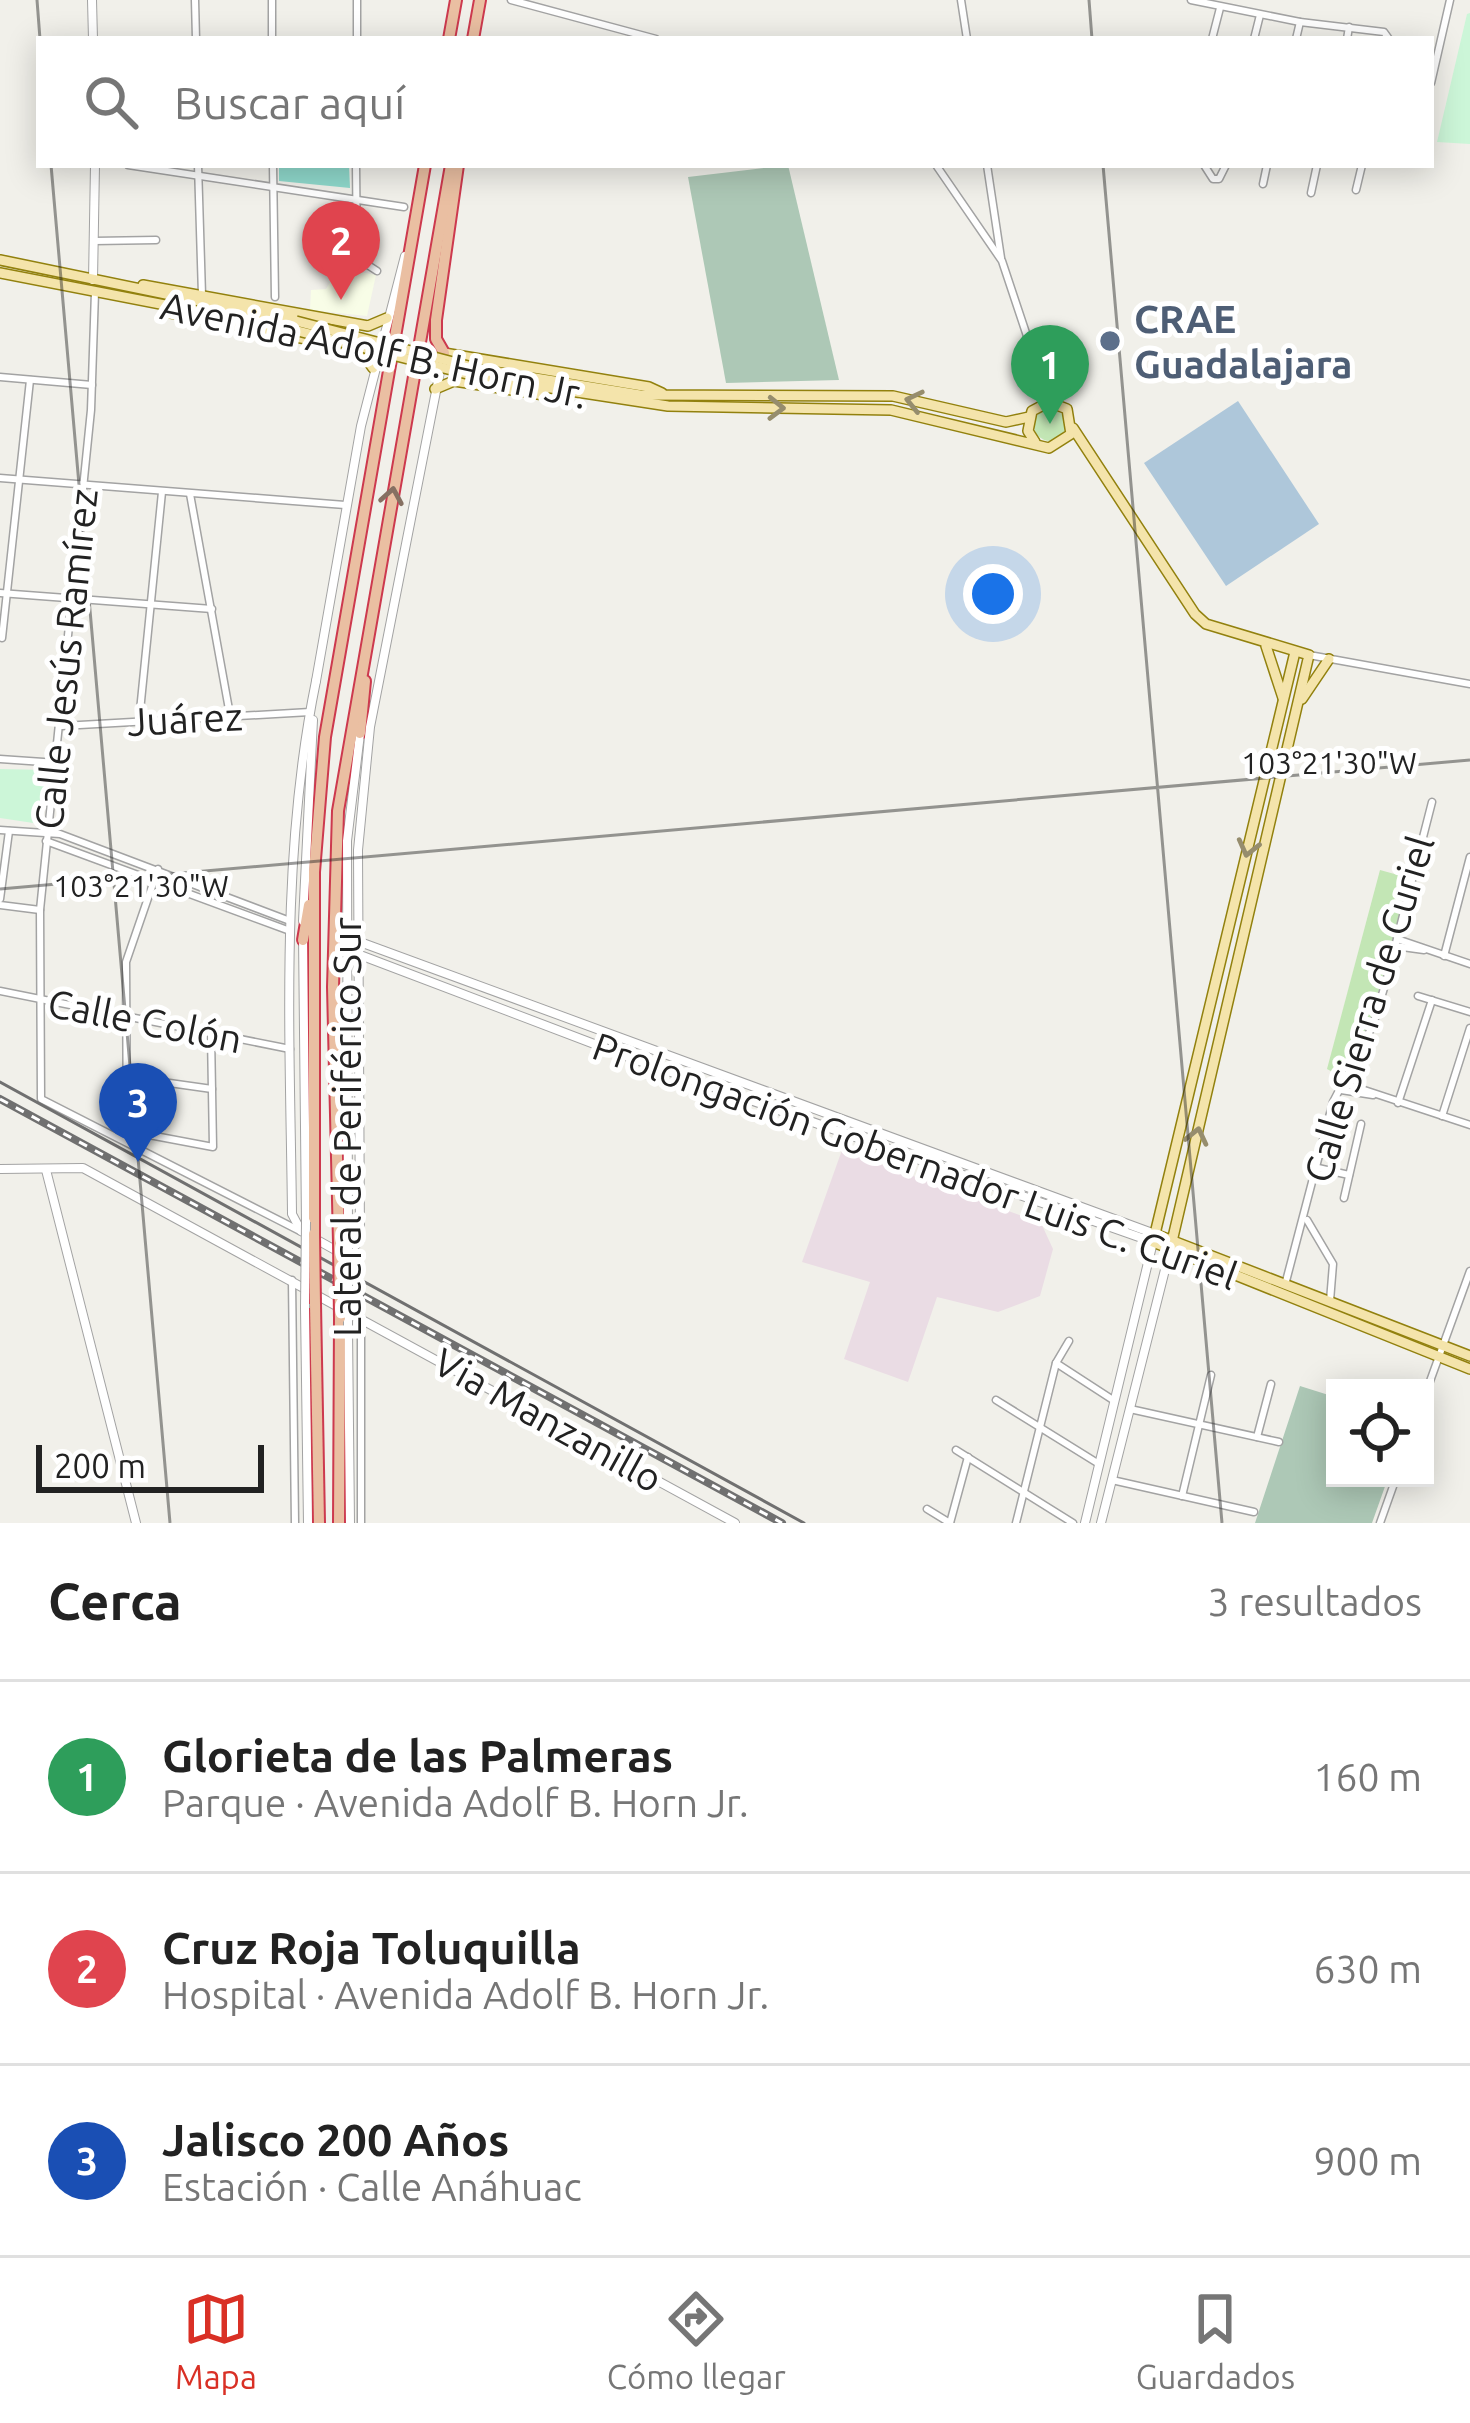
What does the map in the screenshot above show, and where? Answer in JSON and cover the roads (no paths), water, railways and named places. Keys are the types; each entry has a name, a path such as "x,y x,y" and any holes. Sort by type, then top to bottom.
{"highway":[{"path":"450,36 457,0"},
{"path":"474,36 480,0"},
{"path":"303,940 335,664 424,168"},
{"path":"340,1523 344,1238 334,873 345,752 454,168"},
{"path":"444,353 436,339 436,320 455,168"},
{"path":"360,733 370,611"},
{"path":"314,872 307,1229 319,1523"}],"main road":[{"name":"Avenida Adolf B. Horn Jr.","path":"0,260 95,288 119,286 479,373 667,401 890,410 1035,442"},
{"name":"Avenida Adolf B. Horn Jr.","path":"0,273 295,326"},
{"path":"119,286 374,326 386,318"},
{"path":"95,288 365,352 373,368"},
{"path":"305,338 309,315"},
{"path":"341,346 354,337 344,322"},
{"path":"435,389 460,382 648,411 667,401 650,387 444,353"},
{"path":"460,382 458,369 464,358"},
{"name":"Avenida Adolf B. Horn Jr.","path":"667,401 893,396 1006,422 1029,417"},
{"path":"1073,428 1063,444 1049,448 1035,442 1029,417 1048,402 1067,409 1073,428 1206,624 1309,656 1172,1245"},
{"path":"1063,444 1097,464"},
{"path":"1266,646 1283,698"},
{"path":"1154,1238 1294,652"},
{"path":"1298,703 1329,659"},
{"path":"1258,808 1273,813"},
{"path":"1236,899 1252,902"},
{"name":"Prolongación Gobernador Luis C. Curiel","path":"1154,1238 1330,1302 1442,1351 1470,1369"},
{"name":"Prolongación Gobernador Luis C. Curiel","path":"1172,1245 1325,1315 1470,1356"}],"street":[{"path":"92,0 93,36"},
{"path":"195,0 196,36"},
{"path":"272,0 272,36"},
{"path":"357,0 357,36"},
{"path":"511,0 645,36"},
{"path":"961,0 967,36"},
{"path":"1191,0 1385,36"},
{"path":"1434,70 1450,0"},
{"path":"1213,36 1220,7"},
{"path":"1255,36 1260,15"},
{"path":"1297,36 1300,22"},
{"path":"1348,36 1349,27"},
{"path":"95,168 95,288"},
{"path":"144,168 404,207"},
{"path":"199,168 202,296"},
{"path":"273,168 275,297"},
{"path":"356,168 357,258 376,271"},
{"path":"939,168 1002,261"},
{"path":"987,168 1002,261 1048,402"},
{"path":"1206,168 1213,179 1219,179 1224,168"},
{"path":"1262,184 1266,168"},
{"path":"1311,193 1316,168"},
{"path":"1356,190 1361,168"},
{"path":"307,1229 292,1214 290,926 297,783 373,368 411,234"},
{"path":"94,241 156,240"},
{"name":"Calle Jesús Ramírez","path":"95,288 84,486 40,910 41,1099 127,1142"},
{"path":"158,869 128,952 127,1142 307,1229 346,1256 360,1240 358,850 379,675 444,353"},
{"path":"0,377 92,385"},
{"path":"2,638 3,593 30,380"},
{"path":"0,478 345,505"},
{"path":"140,721 162,492"},
{"path":"190,494 230,716"},
{"path":"3,593 212,609"},
{"path":"1309,656 1470,684"},
{"name":"Lateral de Periférico Sur","path":"344,1238 346,841 360,733 379,675"},
{"name":"Lateral de Periférico Sur","path":"307,1229 303,940 316,681"},
{"name":"Juárez","path":"61,726 310,712"},
{"path":"0,759 58,764"},
{"name":"Calle Sierra de Curiel","path":"1281,1297 1341,1086 1373,1024 1432,802"},
{"path":"40,910 0,902 5,831 49,831 158,869 290,926"},
{"path":"32,834 290,926"},
{"path":"105,862 109,852"},
{"path":"1444,956 1470,857"},
{"name":"Prolongación Gobernador Luis C. Curiel","path":"360,942 1154,1238"},
{"path":"1396,943 1470,964"},
{"name":"Prolongación Gobernador Luis C. Curiel","path":"360,955 737,1096 1154,1238"},
{"name":"Calle Colón","path":"0,991 290,1049"},
{"path":"1418,996 1470,1012"},
{"path":"1398,1103 1432,1000"},
{"path":"1442,1117 1470,1028"},
{"path":"128,1131 213,1147 211,1036"},
{"path":"127,1077 212,1089"},
{"path":"1341,1086 1470,1126"},
{"path":"1344,1198 1361,1124"},
{"name":"Via Manzanillo","path":"0,1169 82,1168 735,1523"},
{"path":"1318,1168 1349,1175"},
{"path":"46,1170 136,1523"},
{"name":"Calle Sierra de Curiel","path":"1306,1215 1333,1264 1325,1315"},
{"path":"1085,1523 1154,1238"},
{"path":"1101,1523 1172,1245"},
{"path":"1431,1379 1470,1271"},
{"path":"292,1280 295,1523"},
{"name":"Lateral de Periférico Sur","path":"308,1523 310,1306"},
{"path":"361,1316 361,1523"},
{"name":"Lateral de Periférico Sur","path":"344,1323 350,1523"},
{"path":"1016,1523 1055,1363 1069,1341"},
{"path":"1055,1363 1115,1401"},
{"path":"1182,1496 1211,1375"},
{"path":"1257,1437 1271,1384"},
{"path":"996,1400 1099,1465"},
{"path":"1129,1408 1279,1442"},
{"path":"1104,1447 1119,1450"},
{"path":"956,1450 1073,1523"},
{"path":"927,1509 950,1523 968,1457"},
{"path":"1112,1480 1254,1512"},
{"path":"1380,1523 1393,1487"}],"tram line":[{"path":"0,1082 804,1523"}],"railway":[{"path":"0,1099 782,1523"}],"place":[{"name":"Cruz Roja Toluquilla","path":"341,300"},
{"name":"CRAE Guadalajara","path":"1110,341"},
{"name":"Glorieta de las Palmeras","path":"1050,424"},
{"name":"Jalisco 200 Años","path":"138,1162"}]}
